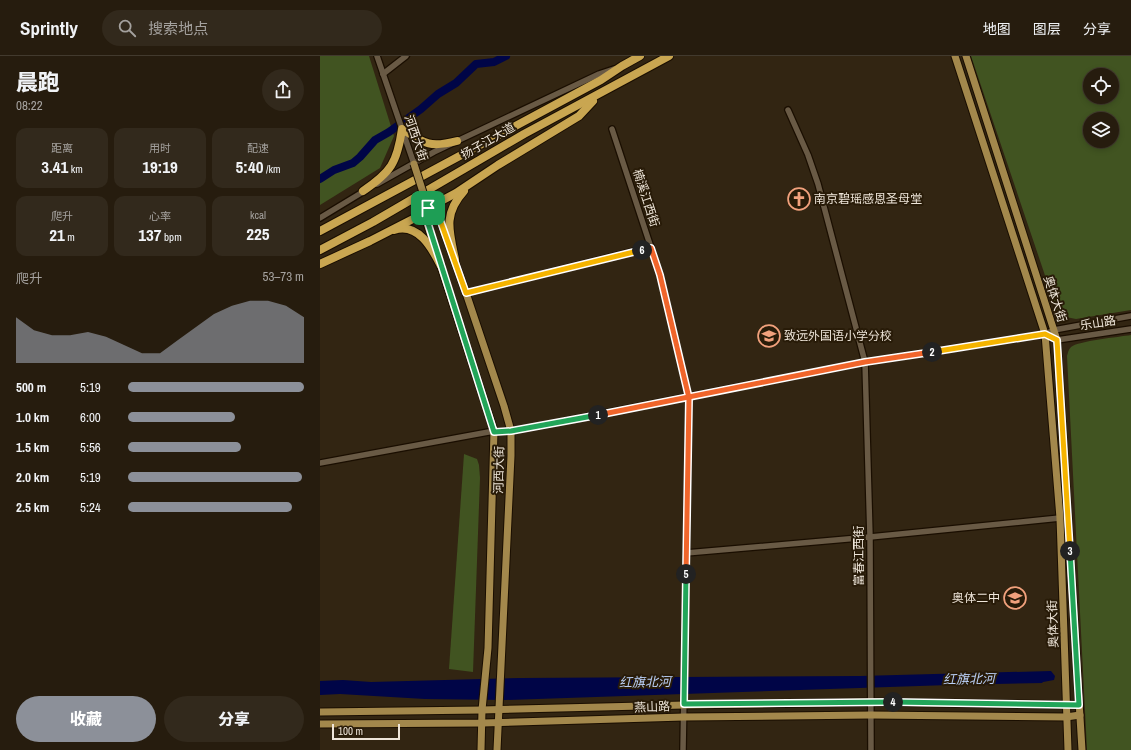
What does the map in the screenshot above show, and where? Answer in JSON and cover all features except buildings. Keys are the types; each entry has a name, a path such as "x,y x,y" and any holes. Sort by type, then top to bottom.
{"highway":[{"name":"扬子江大道","path":"320,231 601,80 640,56"},
{"name":"扬子江大道","path":"320,250 380,218 524,134 669,56"},
{"path":"320,264 413,219 428,208 456,193 579,116 598,95"},
{"path":"363,191 386,175 392,167 400,146 402,129 425,143 441,145 457,141"},
{"path":"455,259 448,229 449,217 458,198 471,183"},
{"path":"382,234 398,229 414,231 430,245 441,266"}],"main road":[{"name":"奥体大街","path":"955,56 1045,334 1060,518 1068,750"},
{"name":"奥体大街","path":"966,56 1057,340 1082,750"},
{"name":"河西大街","path":"414,164 428,208 426,217 494,432 488,641 482,710 481,750"},
{"name":"河西大街","path":"428,208 438,214 455,259 511,431 511,464 498,750"},
{"name":"燕山路","path":"320,712 499,710 684,704 870,702 1079,705"},
{"name":"燕山路","path":"320,724 499,723 684,717 871,715 1066,717 1080,715"}],"street":[{"name":"河西大街","path":"377,56 414,164"},
{"path":"383,74 406,56"},
{"name":"扬子江大道","path":"320,218 363,191 457,141 599,74 622,66"},
{"name":"富春江西街","path":"788,110 808,155 818,184 865,362 870,537 871,750"},
{"name":"楠溪江西街","path":"612,129 660,275 689,398 683,750"},
{"path":"466,293 651,248"},
{"name":"乐山路","path":"320,463 494,432 511,431 689,398 865,362 1045,334 1054,330 1131,316"},
{"name":"乐山路","path":"1057,340 1131,329"},
{"path":"1045,334 1057,340"},
{"path":"686,553 870,537 1060,518"}],"green space":[{"path":"320,56 369,56 394,136 380,168 320,205"},
{"path":"971,56 1131,56 1131,310 1076,319 1061,316 1057,311"},
{"path":"1131,335 1131,750 1087,750 1067,356 1070,348 1075,345 1090,341"},
{"path":"464,454 477,459 480,478 473,672 449,669"}],"water":[{"name":"红旗北河","path":"1051,671 1055,676 1054,680 1042,683 505,700 425,699 340,694 320,695 320,681 343,680 371,682 520,678 860,676"}],"waterway":[{"path":"320,179 334,170 353,163 375,140 389,132 421,109 438,94 456,83 476,64 494,62 506,56"}],"place":[{"name":"南京碧瑶感恩圣母堂","path":"799,199"},
{"name":"致远外国语小学分校","path":"769,336"},
{"name":"奥体二中","path":"1015,598"}],"route":[{"path":"428,208 426,217 494,432 511,431 689,398 865,362 1045,334 1057,340 1079,705 870,702 684,704 689,398 660,275 651,248 466,293 438,214 428,208"}]}
